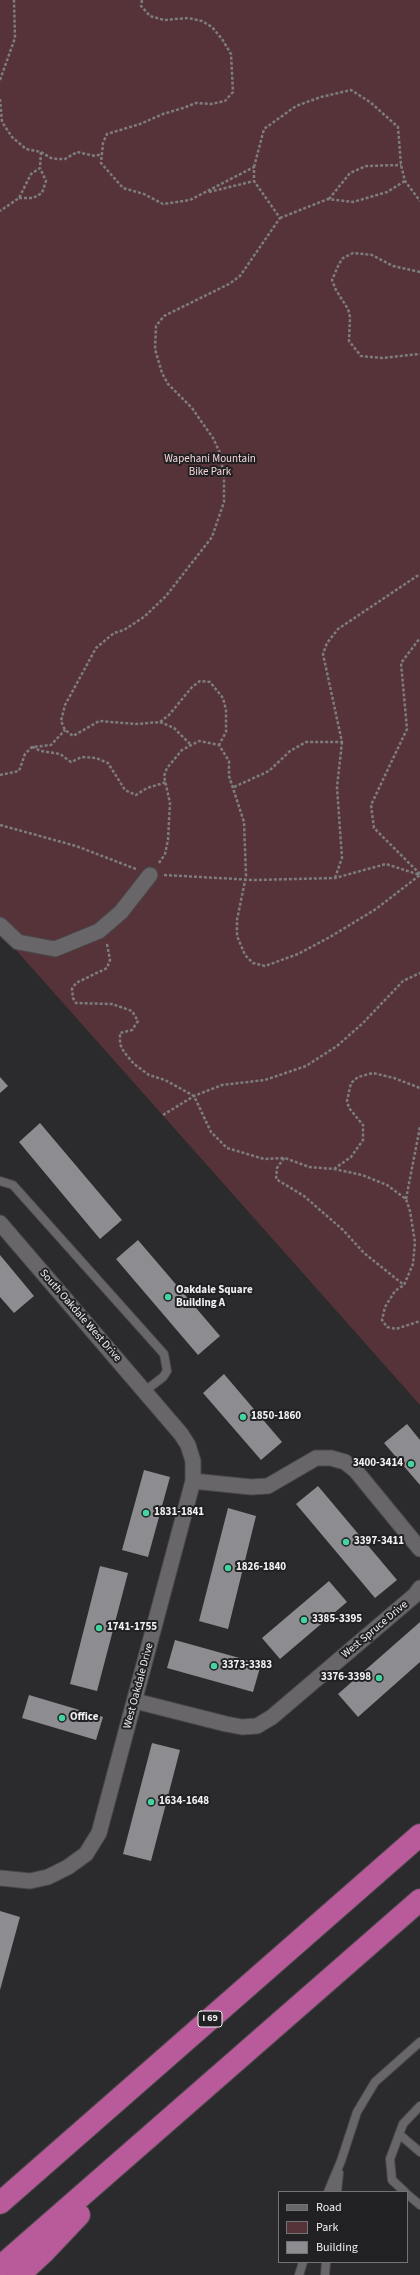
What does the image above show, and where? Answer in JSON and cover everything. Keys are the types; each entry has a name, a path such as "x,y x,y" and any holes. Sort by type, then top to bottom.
{"highway":[{"name":"I 69","path":"0,2203 420,1835"},
{"path":"0,2267 420,1900"},
{"path":"19,2275 43,2253 162,2125"}],"street":[{"path":"0,925 18,942 55,949 99,931 121,912 150,875"},
{"name":"South Oakdale West Drive","path":"0,1223 160,1409"},
{"name":"West Oakdale Drive","path":"0,1878 30,1881 48,1877 68,1867 86,1854 99,1834 193,1481 192,1461 188,1445 160,1409"},
{"path":"193,1481 251,1487 268,1486 316,1458 331,1458 344,1462 356,1471 420,1549"},
{"name":"West Spruce Drive","path":"135,1701 226,1724 242,1727 256,1726 278,1712 416,1595 420,1588"}],"lane":[{"path":"0,1181 12,1185 164,1354 167,1371 163,1377 145,1391"},
{"path":"328,2191 341,2161 357,2112 375,2082 420,2042"},
{"path":"404,2191 392,2180 390,2159 403,2124 420,2106"},
{"path":"399,2134 420,2152"},
{"path":"337,2191 341,2161"},
{"path":"408,2195 420,2205"},
{"path":"300,2275 303,2263"},
{"path":"325,2275 326,2263"}],"path":[{"path":"0,80 15,38 14,0"},
{"path":"142,0 141,6 150,16 164,20 188,18 202,21 212,28 222,39 231,54 233,92 225,101 211,104 196,103 140,124 107,134 103,143 101,163 123,188 144,194 163,204 190,200 204,194 254,181"},
{"path":"280,218 254,181 254,167 264,129 296,106 321,97 352,90 370,102 398,127 401,165 405,181 420,200"},
{"path":"0,99 2,122 12,137 26,149 41,152 51,158 58,159 65,159 77,152 95,156 102,154"},
{"path":"19,198 33,198 42,193 46,181 40,168 41,152"},
{"path":"190,744 174,728 160,722 136,724 99,721 73,736 65,730 61,721 65,706 96,648 114,633 124,630 144,617 170,592 212,537 224,502 224,478 220,453 213,438 192,408 168,384 162,373 155,349 156,326 164,316 229,284 240,276 280,218 328,199 350,173 366,166 401,165"},
{"path":"204,194 229,178 254,167"},
{"path":"0,211 19,198 31,174 40,168"},
{"path":"328,199 353,202 387,192 405,181"},
{"path":"420,272 393,266 364,252 354,253 343,258 332,280 336,290 348,309 350,317 349,341 361,356 370,359 420,354"},
{"path":"335,878 342,858 337,787 342,742 323,654 327,643 338,629 420,574"},
{"path":"420,638 401,662 407,730 371,805 374,828 420,875"},
{"path":"160,722 169,715 192,687 200,681 210,682 223,698 226,710 226,732 219,745"},
{"path":"0,776 19,771 25,754 32,748 51,745 65,730"},
{"path":"150,875 165,854 168,840 170,803 167,782 164,776 167,768 190,744 199,741 219,745 229,761 228,769 244,822 245,879 236,920 237,936 245,955 253,963 265,966 298,954 353,924 420,875"},
{"path":"234,787 270,770 290,751 306,742 342,742"},
{"path":"32,748 41,752 60,754 71,762 82,757 96,758 108,763 125,790 136,794 147,788 167,782"},
{"path":"0,825 76,846 150,875 245,879 335,878 386,864 420,875"},
{"path":"99,931 109,948 110,960 107,968 76,983 72,989 73,998 76,1003 112,1004 132,1011 138,1021 132,1030 120,1033 120,1044 124,1052 134,1064 149,1075 165,1080 194,1096 211,1132 227,1148 264,1159 285,1158 309,1167 334,1169 362,1175 387,1185 406,1199"},
{"path":"163,1115 194,1096 222,1085 265,1080 306,1066 337,1046 363,1023 403,981 420,973"},
{"path":"334,1169 351,1157 363,1140 363,1125 349,1108 347,1101 350,1083 358,1077 373,1073 394,1078 420,1088"},
{"path":"420,1127 406,1199 410,1211 415,1242 413,1264 404,1285 392,1296 385,1307 382,1320 387,1327 396,1329 420,1321"},
{"path":"285,1158 277,1168 276,1179 304,1196 344,1230 364,1252 404,1285"}],"green space":[{"name":"Wapehani Mountain Bike Park","path":"0,0 420,0 420,1405 0,932"}],"building":[{"path":"0,1077 8,1086 0,1093"},
{"path":"40,1123 122,1220 100,1239 19,1142"},
{"name":"Oakdale Square Building A","path":"138,1240 220,1336 198,1355 116,1259"},
{"path":"0,1255 34,1296 14,1313 0,1297"},
{"name":"1850-1860","path":"224,1374 282,1442 261,1460 203,1393"},
{"name":"3400-3414","path":"407,1424 420,1440 420,1485 384,1443"},
{"name":"1831-1841","path":"144,1470 170,1477 148,1557 122,1550"},
{"name":"3397-3411","path":"318,1486 397,1580 375,1598 296,1504"},
{"name":"1826-1840","path":"228,1508 256,1516 228,1629 199,1621"},
{"name":"1741-1755","path":"100,1566 128,1573 97,1691 70,1684"},
{"name":"3385-3395","path":"329,1581 347,1602 280,1659 262,1638"},
{"name":"3376-3398","path":"420,1622 420,1662 358,1717 338,1694"},
{"name":"3373-3383","path":"175,1640 261,1664 253,1692 167,1668"},
{"name":"Office","path":"29,1695 103,1717 96,1740 22,1718"},
{"name":"1634-1648","path":"152,1743 180,1750 151,1861 123,1854"},
{"path":"0,1911 20,1917 0,1990"}],"place":[{"name":"Oakdale Square Building A","path":"168,1297"},
{"name":"1850-1860","path":"243,1417"},
{"name":"3400-3414","path":"411,1464"},
{"name":"1831-1841","path":"146,1513"},
{"name":"3397-3411","path":"346,1542"},
{"name":"1826-1840","path":"228,1568"},
{"name":"3385-3395","path":"304,1620"},
{"name":"1741-1755","path":"99,1628"},
{"name":"3373-3383","path":"214,1666"},
{"name":"3376-3398","path":"379,1678"},
{"name":"Office","path":"62,1718"},
{"name":"1634-1648","path":"151,1802"}]}
